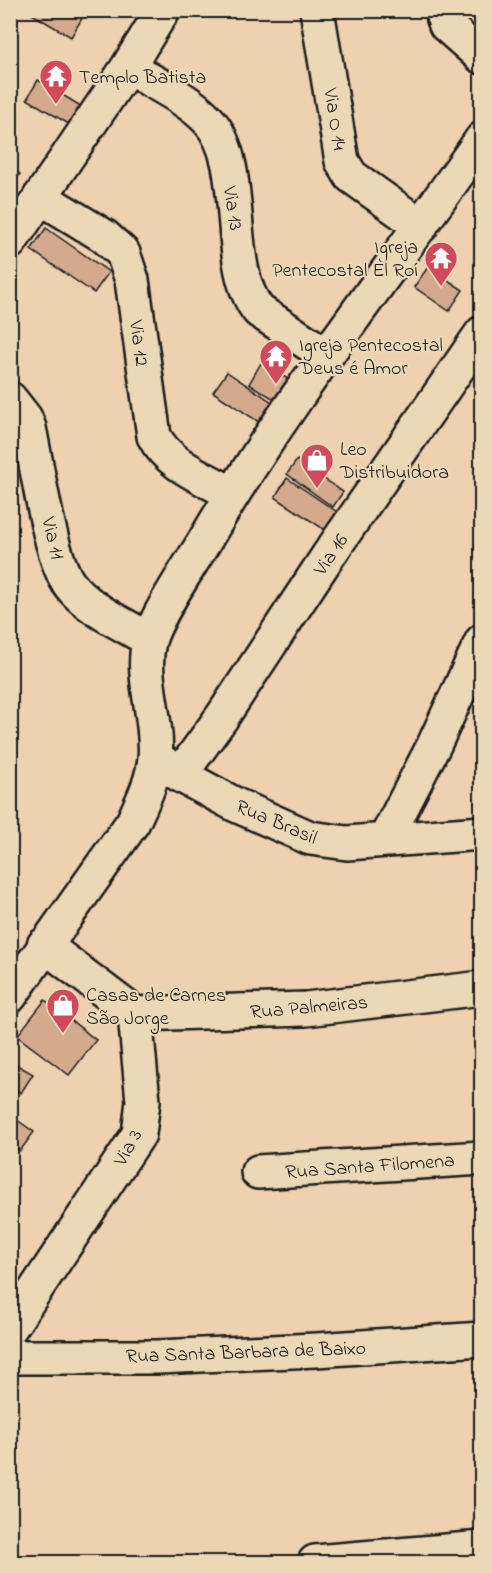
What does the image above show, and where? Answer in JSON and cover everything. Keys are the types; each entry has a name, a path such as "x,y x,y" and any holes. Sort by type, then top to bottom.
{"street":[{"path":"10,242 128,67 162,10"},
{"name":"Via O 14","path":"317,10 346,168 351,176 422,226"},
{"path":"441,10 446,26 482,57"},
{"name":"Via 13","path":"128,67 209,120 226,158 245,281 251,301 259,312 326,356"},
{"path":"10,996 133,822 150,783 168,766 147,665 150,640 170,599 232,494 326,356 422,226 482,139"},
{"name":"Via 12","path":"40,197 104,236 123,253 132,280 154,436 162,452 232,494"},
{"name":"Via 16","path":"168,766 222,717 328,556 482,333"},
{"name":"Via 11","path":"10,399 25,418 56,554 69,584 84,599 150,640"},
{"path":"385,840 434,745 482,641"},
{"name":"Rua Brasil","path":"168,766 236,805 310,838 347,843 482,833"},
{"path":"44,945 135,1014"},
{"name":"Rua Palmeiras","path":"135,1014 306,1010 482,988"},
{"name":"Via 3","path":"10,1328 139,1134 143,1101 135,1014"},
{"name":"Rua Santa Filomena","path":"258,1172 482,1158"},
{"name":"Rua Santa Barbara de Baixo","path":"10,1357 158,1357 482,1339"},
{"path":"315,1563 482,1548"}],"building":[{"path":"25,10 87,10 71,37"},
{"path":"38,80 84,108 72,126 27,99"},
{"path":"10,168 20,174 10,189"},
{"path":"46,228 109,272 94,293 31,250"},
{"path":"428,267 463,290 449,311 414,287"},
{"path":"261,363 298,385 286,406 249,384"},
{"path":"227,372 281,408 268,428 213,392"},
{"path":"297,460 343,492 333,507 287,474"},
{"path":"287,478 346,518 334,536 275,497"},
{"path":"10,946 28,956 10,977"},
{"path":"45,1000 96,1040 69,1075 17,1036"},
{"path":"10,1061 33,1074 21,1093 10,1086"},
{"path":"10,1115 34,1132 20,1151 10,1144"}],"place":[{"name":"Templo Batista","path":"56,105"},
{"name":"Igreja Pentecostal El Roí","path":"441,287"},
{"name":"Igreja Pentecostal Deus é Amor","path":"276,385"},
{"name":"Leo Distribuidora","path":"317,489"},
{"name":"Casas de Carnes São Jorge","path":"63,1034"}]}
